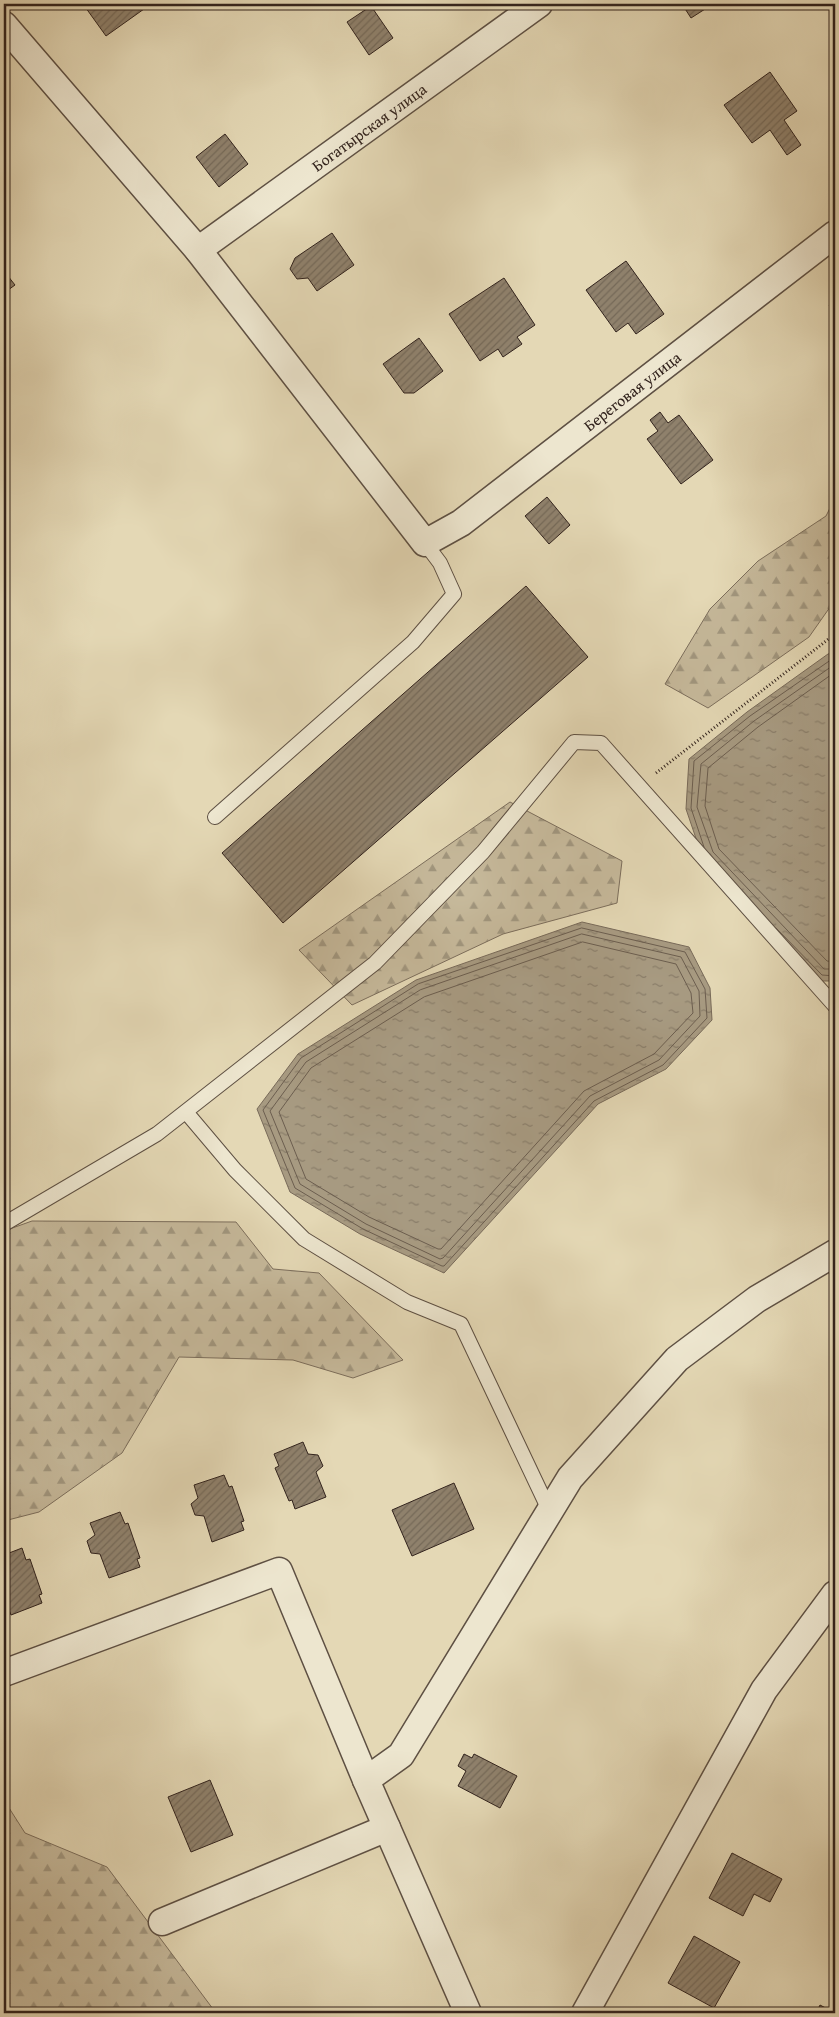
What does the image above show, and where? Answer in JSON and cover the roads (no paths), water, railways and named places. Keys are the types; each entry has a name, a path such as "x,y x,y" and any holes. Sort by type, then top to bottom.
{"street":[{"name":"Богатырская улица","path":"198,250 539,4"},
{"path":"4,25 198,250 425,543"},
{"name":"Береговая улица","path":"425,543 461,523 835,234"},
{"path":"366,1780 401,1755 570,1478 677,1359 757,1299 835,1253"},
{"path":"4,1673 279,1571 366,1780 468,2013"},
{"path":"585,2013 764,1690 835,1594"},
{"path":"162,1922 388,1828"}],"lane":[{"path":"215,817 413,642 454,594 440,563 425,543"},
{"path":"4,1224 157,1134 375,963 483,852 574,742 601,743 835,1006"},
{"path":"186,1112 235,1170 304,1239 408,1302 461,1324 550,1512"}],"water":[{"path":"835,652 835,981 820,981 703,859 686,809 689,759 747,712 828,654"},
{"path":"582,922 689,947 710,988 712,1020 666,1069 598,1104 444,1273 360,1234 290,1192 257,1109 298,1054 416,980"}]}
